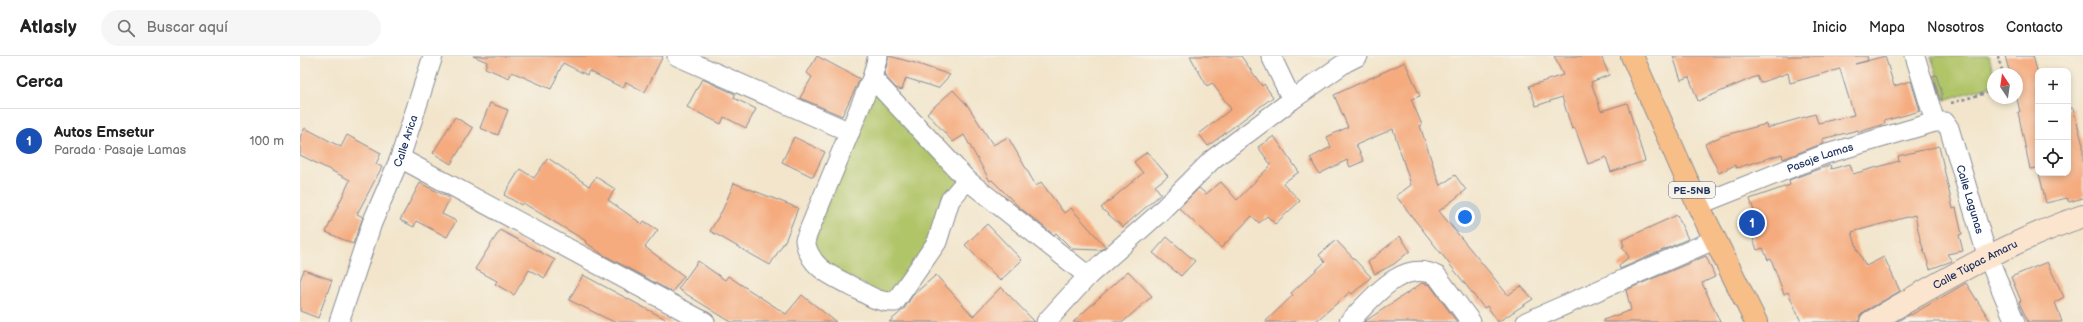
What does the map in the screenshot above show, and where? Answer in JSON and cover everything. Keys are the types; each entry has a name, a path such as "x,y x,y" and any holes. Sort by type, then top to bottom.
{"highway":[{"name":"PE-5NB","path":"1632,56 1698,205 1756,322"}],"street":[{"name":"Calle Arica","path":"339,322 372,223 400,158 433,56"},
{"path":"677,56 850,132"},
{"path":"878,56 872,78 805,240 805,244 814,262 822,271 877,301 894,302 937,242 950,200 967,180"},
{"path":"1271,56 1292,100"},
{"path":"1046,322 1088,276 1157,215 1213,159 1292,100 1346,62 1358,56"},
{"name":"Calle Lagunas","path":"1915,56 1937,117 1949,128 1987,255 2015,322"},
{"path":"872,78 967,180 1088,276"},
{"name":"Pasaje Lamas","path":"1698,205 1824,155 1937,117"},
{"path":"400,158 705,322"},
{"name":"Calle Túpac Amaru","path":"1871,322 1987,255 2057,225 2083,216"},
{"path":"1526,322 1716,239"},
{"path":"1349,322 1389,284 1407,272 1415,270 1431,272 1437,276 1471,322"}],"path":[{"path":"1998,56 2001,68"},
{"path":"1937,117 1987,94"}],"green space":[{"path":"1931,56 1989,56 1992,68 1987,68 1987,87 1945,100"},
{"path":"872,78 967,180 895,302 809,255"}],"building":[{"path":"473,56 663,56 645,92 626,82 623,88 589,71 587,75 563,63 551,89 512,72 509,78 485,68 487,62"},
{"path":"817,56 860,79 842,116 800,98 812,77 807,73"},
{"path":"889,56 950,75 938,88 906,78 902,90 896,88 884,75"},
{"path":"1190,56 1241,56 1262,86 1264,84 1273,97 1208,146 1199,134 1231,109 1212,83 1207,86"},
{"path":"1554,56 1601,56 1609,75 1591,82 1601,111 1627,103 1645,161 1611,172 1606,157 1588,164 1575,128 1572,129 1562,97 1536,106 1529,86 1563,75"},
{"path":"1673,56 1867,56 1868,61 1885,56 1894,86 1911,81 1920,111 1884,121 1885,124 1859,132 1858,130 1822,139 1824,143 1783,159 1782,154 1736,168 1735,165 1719,173 1705,144 1722,136 1766,124 1767,128 1815,114 1818,123 1854,115 1840,69 1790,83 1788,73 1760,83 1757,76 1698,101 1689,77 1681,80"},
{"path":"2005,56 2033,56 2036,68 2035,68 2035,168 2030,169 2018,112 2020,112 2018,104 2023,104 2023,68 2008,68"},
{"path":"1405,62 1420,96 1411,99 1422,125 1420,126 1440,186 1455,175 1466,190 1439,211 1508,295 1521,286 1533,299 1498,322 1487,306 1484,308 1396,196 1411,185 1393,129 1356,145 1364,161 1350,167 1347,160 1319,174 1310,158 1331,147 1327,137 1348,127 1334,95"},
{"path":"1936,75 1942,93 1942,100 1940,100 1932,76"},
{"path":"702,79 735,94 734,98 756,109 746,128 724,117 721,124 687,107"},
{"path":"953,90 968,106 993,145 1008,137 1036,186 1041,182 1064,213 1071,208 1105,246 1101,250 1072,249 1056,233 1054,235 1019,207 992,180 990,181 964,135 953,142 927,113"},
{"path":"490,103 508,110 498,135 480,128"},
{"path":"2071,108 2073,108 2083,145 2083,198 2069,202 2067,198 2046,203 2040,176 2071,176"},
{"path":"455,117 473,128 451,164 433,153"},
{"path":"305,128 341,147 347,135 381,153 376,164 382,167 357,214 363,217 353,244 326,232 350,180 300,155 300,137"},
{"path":"1274,136 1299,172 1283,183 1300,201 1275,224 1267,216 1259,223 1252,216 1221,248 1179,208 1199,188 1206,194 1221,182 1237,200 1271,165 1258,147"},
{"path":"794,137 825,152 813,177 782,162"},
{"path":"1939,146 1953,209 1956,208 1962,234 1959,235 1963,251 1947,254 1952,261 1930,269 1920,239 1915,215 1852,232 1858,251 1866,266 1884,257 1900,291 1865,311 1860,316 1859,322 1801,322 1788,292 1784,294 1771,259 1768,260 1763,248 1757,250 1746,216 1755,214 1750,199 1790,185 1789,180 1830,165 1831,169 1850,164 1853,174 1899,161 1898,156"},
{"path":"1147,152 1168,176 1155,186 1161,194 1123,227 1101,208 1143,173 1134,162"},
{"path":"548,158 589,186 596,177 615,189 608,200 642,224 644,221 658,230 645,247 684,276 672,292 602,254 585,242 586,241 523,203 521,205 504,195 520,169 534,178"},
{"path":"420,183 450,198 442,214 456,221 447,237 416,221 414,227 400,220"},
{"path":"734,183 798,208 786,239 770,265 710,231 723,209"},
{"path":"1677,215 1688,239 1620,269 1619,265 1629,257 1622,247 1624,246 1622,240"},
{"path":"987,224 1022,260 1000,281 965,245"},
{"path":"500,230 555,260 545,278 529,270 514,295 495,284 497,281 475,269"},
{"path":"1400,236 1410,251 1394,264 1375,274 1368,262"},
{"path":"1167,237 1195,261 1181,276 1153,253"},
{"path":"1336,240 1371,277 1352,294 1350,292 1315,322 1265,322 1293,295 1291,293 1325,262 1319,255"},
{"path":"1706,256 1715,277 1702,283 1720,322 1604,322 1603,320 1631,310 1626,290"},
{"path":"698,261 725,280 728,276 786,314 802,295 836,322 731,322 678,289"},
{"path":"2047,262 2064,297 2055,302 2062,322 2028,322 2019,302 2021,301 2011,277"},
{"path":"304,270 332,280 318,318 300,311 300,280"},
{"path":"1128,271 1152,296 1123,322 1073,322"},
{"path":"583,275 671,322 614,322 569,300"},
{"path":"936,275 973,316 1001,287 1035,322 889,322 904,309 913,295"},
{"path":"1422,283 1430,285 1457,322 1364,322"},
{"path":"1966,283 1991,322 1896,322 1910,314 1911,315"}],"place":[{"name":"Autos Emsetur","path":"1752,223"}]}
